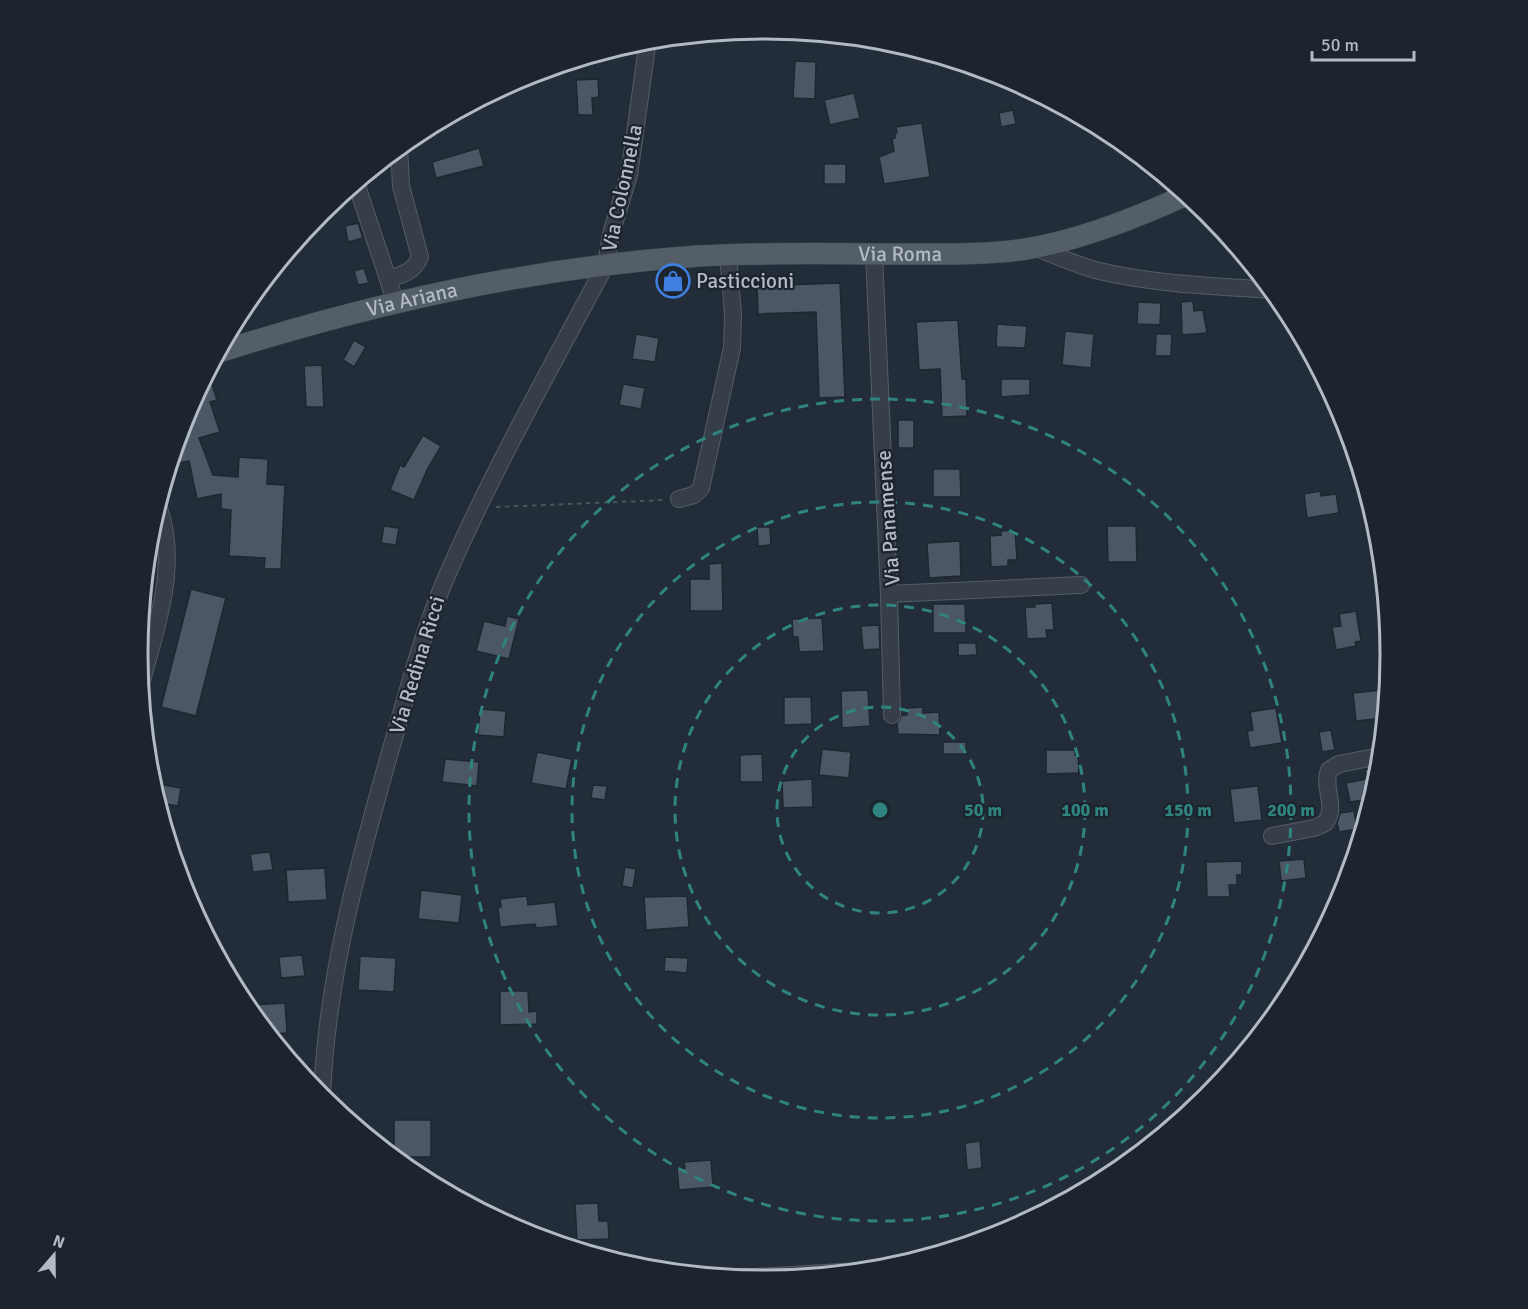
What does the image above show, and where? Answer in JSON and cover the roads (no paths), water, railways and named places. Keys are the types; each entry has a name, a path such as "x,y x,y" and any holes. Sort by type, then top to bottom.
{"main road":[{"name":"Via Roma","path":"606,264 728,255 961,254 1034,247 1110,226 1177,199"},
{"name":"Via Ariana","path":"230,349 396,301 502,279 606,264"}],"street":[{"name":"Via Colonnella","path":"606,264 611,234 631,165 647,51"},
{"path":"388,279 408,272 416,266 420,257 401,186 400,159"},
{"path":"359,191 396,301"},
{"path":"1034,247 1084,266 1113,274 1167,282 1259,289"},
{"name":"Via Panamense","path":"874,254 889,594 1082,585"},
{"path":"679,499 694,495 701,488 731,356 733,321 728,255"},
{"name":"Via Redina Ricci","path":"323,1083 326,1033 334,984 365,841 429,620 478,508 606,264"},
{"path":"148,658 160,614 166,579 167,544 162,524"},
{"path":"889,594 892,715"},
{"path":"1272,836 1314,828 1325,823 1330,810 1327,777 1329,770 1339,764 1371,758"}],"place":[{"name":"Pasticcioni","path":"673,281"}]}
